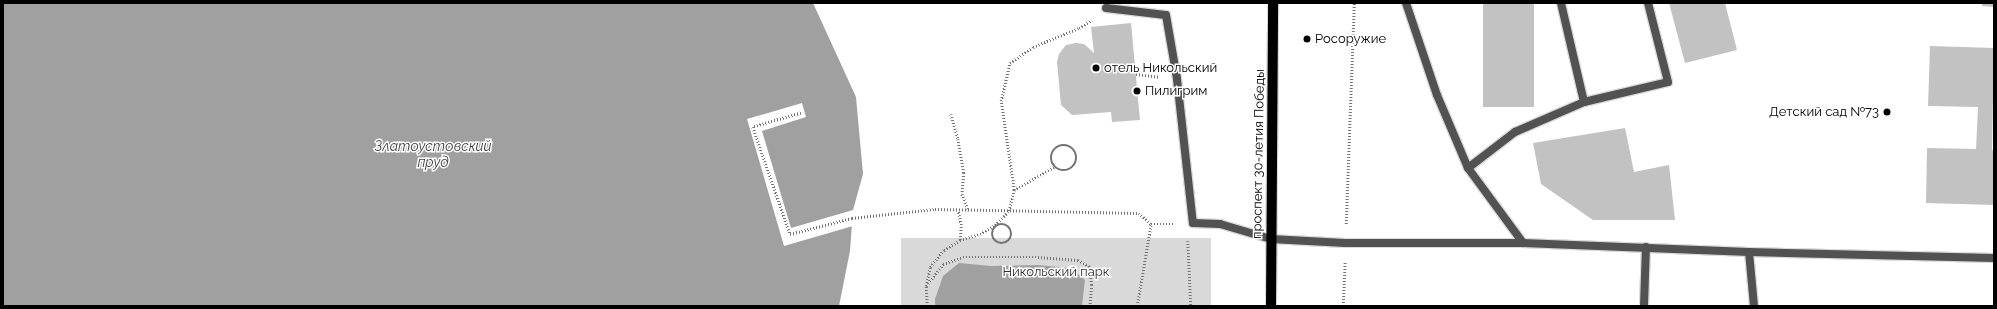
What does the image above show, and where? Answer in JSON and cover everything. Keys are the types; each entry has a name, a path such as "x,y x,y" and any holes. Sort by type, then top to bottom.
{"main road":[{"name":"проспект 30-летия Победы","path":"1271,306 1273,3"}],"street":[{"path":"1406,3 1437,95 1468,168 1523,243"},
{"path":"1561,3 1584,102"},
{"path":"1468,168 1514,132 1584,102 1668,82 1648,3"},
{"path":"1106,8 1166,15 1177,79 1190,224 1220,224 1271,239 1345,243 1523,243 1749,252 1994,258"},
{"path":"1644,306 1646,247"},
{"path":"1749,252 1754,306"}],"path":[{"path":"1343,306 1354,3"},
{"path":"927,306 926,286 930,267 944,250 960,240 980,234 995,225 1009,211 1014,190 1001,101 1010,63 1033,47 1079,28 1099,15 1106,8"},
{"path":"801,113 753,127 790,234 852,218 935,209 958,211 1139,214 1151,224 1190,224 1189,259 1191,306"},
{"path":"951,114 958,139 964,173 962,194 969,211"},
{"path":"1063,145 1071,147 1076,153 1077,160 1073,168 1062,171 1054,166 1051,157 1053,151 1063,145"},
{"path":"1014,190 1054,166"},
{"path":"958,211 961,225 960,240"},
{"path":"1003,223 1012,228 1012,238 1004,245 993,241 991,233 995,225 1003,223"},
{"path":"1137,306 1151,224"},
{"path":"926,286 943,264 963,257 1038,257 1078,260 1089,266 1092,285 1090,306"}],"green space":[{"name":"Никольский парк","path":"901,238 1211,238 1211,306 901,306"}],"water":[{"name":"Златоустовский пруд","path":"3,3 813,3 856,97 863,174 853,210 850,251 839,306 3,306"},
{"path":"959,263 991,266 1037,265 1071,268 1085,280 1082,306 935,306 935,299 943,276"}],"pier":[{"path":"802,103 806,117 762,131 791,228 853,210 853,226 784,246 747,119"}],"building":[{"path":"1483,3 1534,3 1534,107 1483,107"},
{"path":"1669,3 1725,3 1737,50 1685,63"},
{"path":"1982,3 1994,3 1994,7 1982,6"},
{"name":"отель Никольский","path":"1131,23 1140,120 1112,122 1111,112 1072,115 1061,105 1057,62 1059,54 1066,45 1076,43 1084,44 1094,53 1091,27"},
{"path":"1930,46 1994,48 1992,150 1994,150 1994,205 1926,203 1927,148 1976,149 1978,107 1928,106"},
{"path":"1625,128 1634,172 1669,165 1675,220 1593,220 1541,184 1533,143"}],"place":[{"name":"Росоружие","path":"1307,39"},
{"name":"отель Никольский","path":"1096,68"},
{"name":"Пилигрим","path":"1137,91"},
{"name":"Детский сад №73","path":"1887,112"}]}
